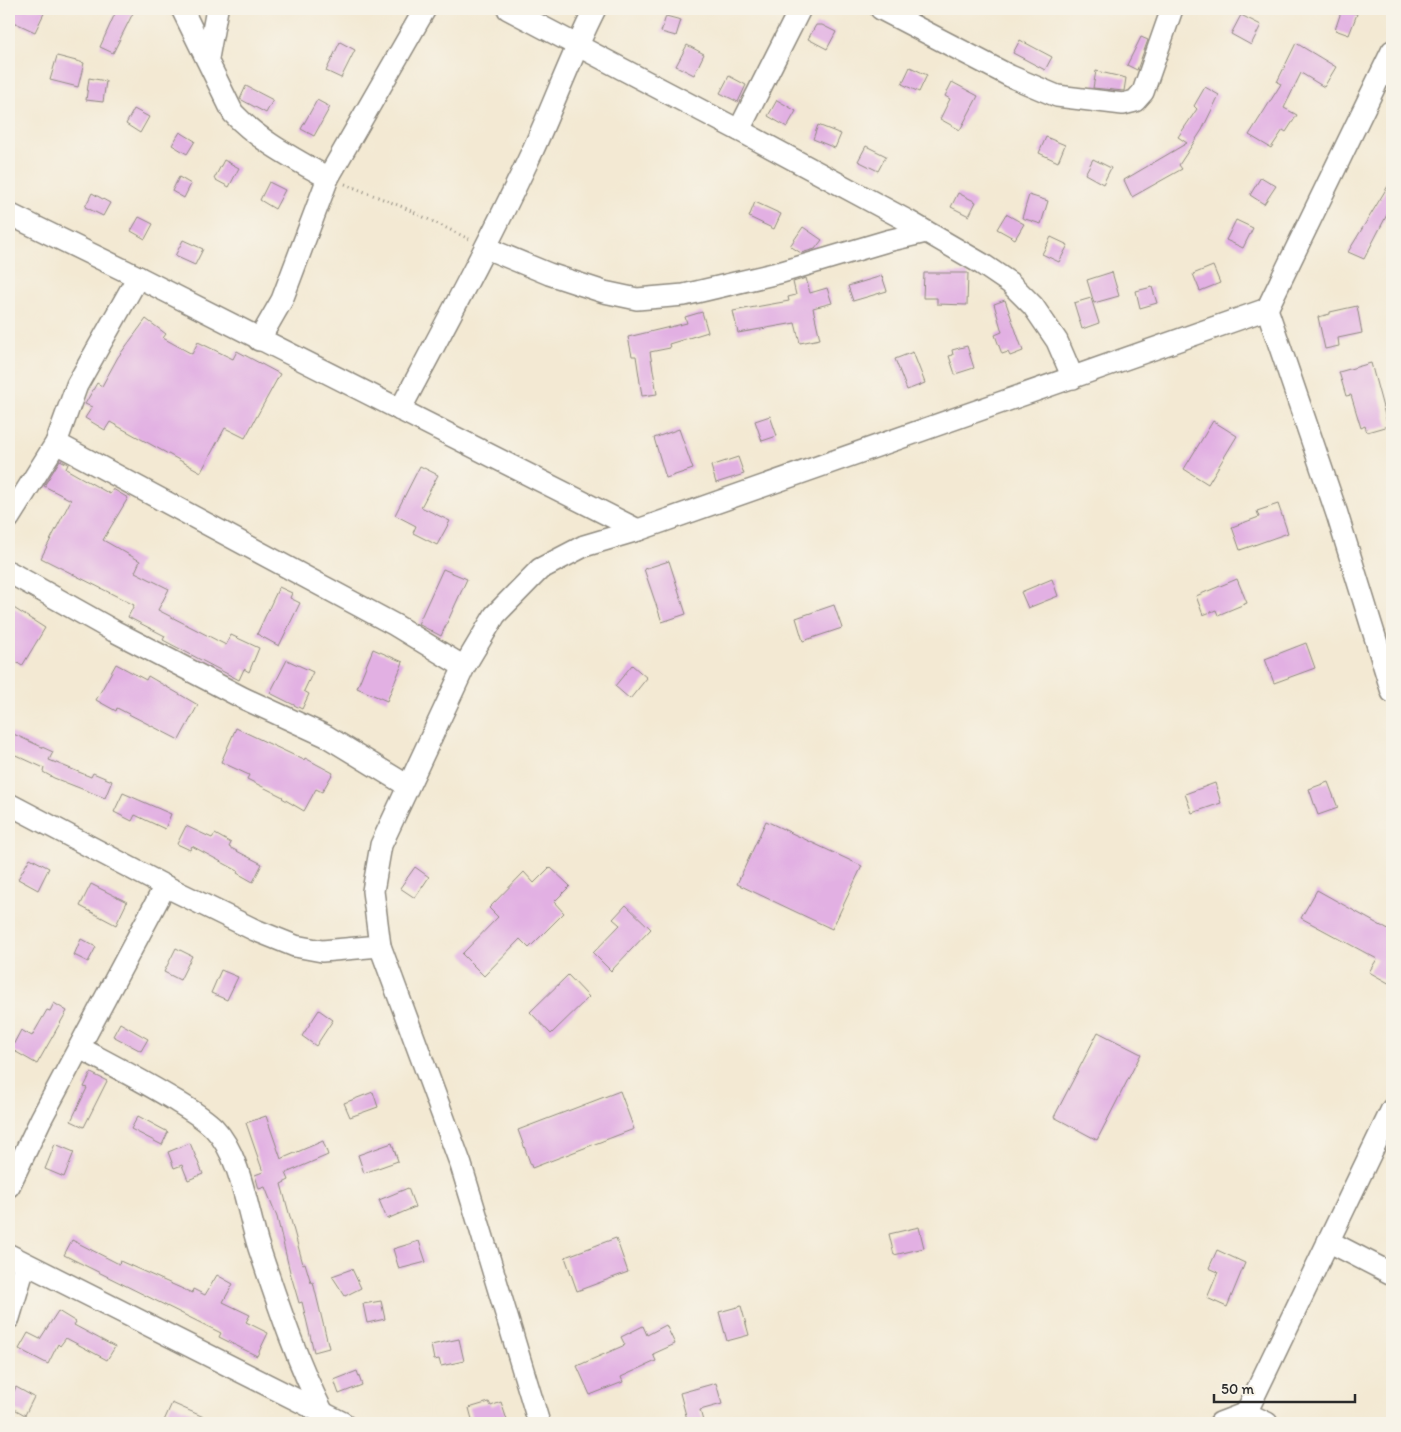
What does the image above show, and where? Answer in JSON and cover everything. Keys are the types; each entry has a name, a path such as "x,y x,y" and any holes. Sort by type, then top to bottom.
{"street":[{"path":"182,9 208,58 219,88 233,113 245,126 328,178"},
{"path":"208,58 217,9"},
{"path":"259,340 282,300 328,178 425,9"},
{"path":"508,9 739,130 926,232 1010,283 1033,306 1057,341 1074,378"},
{"path":"400,410 486,248 532,150 594,9"},
{"path":"739,130 800,9"},
{"path":"881,9 1010,76 1058,96 1123,104 1134,101 1143,92 1172,9"},
{"path":"539,1423 461,1165 380,946 373,891 381,845 464,667 494,615 540,569 584,546 638,530 1267,309 1392,51"},
{"path":"9,214 138,277 259,340 638,530"},
{"path":"486,248 549,274 604,292 636,299 684,295 782,272 926,232"},
{"path":"9,518 56,443 77,385 138,277"},
{"path":"1267,309 1337,514 1392,692"},
{"path":"56,443 395,625 464,667"},
{"path":"9,572 123,636 243,698 326,736 408,786"},
{"path":"10,808 255,930 295,946 322,951 380,946"},
{"path":"9,1186 20,1160 165,886"},
{"path":"80,1048 153,1087 198,1115 214,1128 222,1140 240,1179 259,1247 307,1382 324,1415"},
{"path":"1220,1423 1246,1412 1392,1109"},
{"path":"1328,1241 1392,1274"},
{"path":"9,1318 17,1259 343,1423"},
{"path":"1246,1412 1267,1423"}],"path":[{"path":"328,178 403,208 486,248"}],"building":[{"path":"9,9 46,9 35,32 9,20"},
{"path":"117,9 135,9 113,53 100,47"},
{"path":"1342,9 1357,14 1349,35 1335,30"},
{"path":"1241,15 1261,25 1251,45 1231,34"},
{"path":"666,16 681,20 676,36 661,32"},
{"path":"816,25 822,25 836,32 827,49 808,39"},
{"path":"1141,37 1148,40 1137,70 1127,65"},
{"path":"1020,40 1052,57 1045,70 1013,53"},
{"path":"340,42 355,50 341,78 326,71"},
{"path":"1296,43 1336,67 1324,87 1301,73 1284,108 1297,115 1286,132 1283,130 1271,148 1249,135 1281,84 1277,82"},
{"path":"687,45 704,54 694,75 676,66"},
{"path":"57,56 84,63 78,87 50,80"},
{"path":"910,67 927,75 919,92 902,84"},
{"path":"1096,71 1126,78 1124,91 1093,88"},
{"path":"729,76 746,85 738,102 720,93"},
{"path":"89,78 106,81 103,102 86,100"},
{"path":"952,82 978,96 960,130 940,119 950,99 945,96"},
{"path":"246,86 273,100 266,113 240,99"},
{"path":"1205,87 1219,95 1202,130 1179,165 1182,169 1132,197 1124,180 1187,143 1178,137 1197,109 1194,106"},
{"path":"317,100 330,107 314,136 301,129"},
{"path":"777,100 796,111 787,127 768,116"},
{"path":"134,109 149,117 140,133 126,124"},
{"path":"818,125 841,134 835,148 813,139"},
{"path":"180,132 195,141 187,154 172,145"},
{"path":"1046,137 1065,145 1058,162 1039,153"},
{"path":"866,146 886,156 878,171 858,161"},
{"path":"1093,159 1111,168 1103,184 1085,174"},
{"path":"224,160 239,168 229,187 214,179"},
{"path":"179,177 191,184 184,198 172,191"},
{"path":"1261,177 1276,186 1264,204 1250,195"},
{"path":"269,182 285,190 275,209 260,200"},
{"path":"1388,186 1392,188 1392,205 1364,259 1348,252"},
{"path":"92,193 110,203 103,216 85,207"},
{"path":"958,193 976,202 969,216 951,207"},
{"path":"1029,195 1048,201 1041,224 1022,218"},
{"path":"755,202 781,214 774,229 749,217"},
{"path":"1006,214 1024,224 1015,239 997,229"},
{"path":"139,217 153,224 145,239 131,231"},
{"path":"1236,220 1253,228 1243,248 1226,240"},
{"path":"803,227 822,240 815,249 801,253 790,246"},
{"path":"1051,237 1068,245 1059,262 1042,254"},
{"path":"183,240 203,249 195,265 175,256"},
{"path":"1213,266 1220,283 1200,291 1193,274"},
{"path":"1112,272 1119,296 1094,303 1087,280"},
{"path":"924,273 968,273 967,305 937,304 937,298 923,298"},
{"path":"882,276 887,291 853,301 848,286"},
{"path":"806,278 810,293 827,288 832,303 813,308 820,339 800,343 795,323 738,333 733,311 789,301 788,297 796,295 793,282"},
{"path":"1152,287 1157,303 1140,308 1136,291"},
{"path":"1091,298 1099,323 1082,329 1074,303"},
{"path":"1005,300 1023,351 1010,356 1008,352 1002,354 995,335 1002,332 994,304"},
{"path":"1357,306 1362,333 1338,338 1339,346 1325,349 1318,317 1330,314 1330,312"},
{"path":"702,312 708,332 669,344 670,348 650,352 657,394 642,396 636,356 632,356 628,337 687,323 685,317"},
{"path":"146,319 166,334 163,338 192,354 198,342 233,359 237,351 280,374 245,438 225,428 201,472 110,422 105,430 85,418 92,407 85,404 97,383 102,386 118,357"},
{"path":"967,346 974,368 955,374 949,356 953,355 952,350"},
{"path":"913,352 925,383 907,390 895,359"},
{"path":"1371,363 1388,426 1367,432 1365,426 1361,428 1351,395 1346,396 1339,372"},
{"path":"770,416 777,436 762,441 755,421"},
{"path":"1213,421 1237,436 1208,484 1184,469"},
{"path":"679,429 693,469 666,478 654,438"},
{"path":"738,457 744,474 716,483 711,466"},
{"path":"60,460 68,464 66,469 110,494 113,489 128,498 103,540 140,561 135,572 169,589 158,610 226,645 231,635 259,648 249,672 244,669 239,680 163,640 165,636 128,617 134,605 41,558 71,500 44,486"},
{"path":"420,466 438,475 421,507 450,521 437,545 413,533 416,526 395,515"},
{"path":"1278,504 1288,533 1240,550 1232,527 1259,517 1257,511"},
{"path":"669,561 686,614 662,622 644,569"},
{"path":"443,569 467,579 441,636 418,624"},
{"path":"1052,579 1058,596 1028,608 1021,592"},
{"path":"1237,579 1247,603 1218,615 1216,610 1203,615 1196,596"},
{"path":"279,587 292,593 290,598 300,603 279,646 257,634"},
{"path":"9,605 45,628 22,666 9,657"},
{"path":"834,605 842,628 803,641 796,618"},
{"path":"1306,643 1315,668 1274,683 1265,659"},
{"path":"373,649 403,662 387,701 357,688"},
{"path":"287,660 313,672 304,691 309,694 302,709 270,693"},
{"path":"116,664 146,680 148,676 198,705 179,740 117,708 116,711 96,700"},
{"path":"632,665 647,678 630,699 615,686"},
{"path":"236,728 304,760 305,758 333,773 322,792 316,789 304,811 283,797 247,779 249,775 221,762"},
{"path":"9,732 53,752 49,760 91,777 93,773 112,781 105,798 54,778 43,772 44,768 9,752"},
{"path":"1328,782 1338,808 1318,815 1309,789"},
{"path":"1215,783 1221,803 1192,813 1185,794"},
{"path":"123,793 171,814 165,829 135,815 132,821 114,812"},
{"path":"766,821 862,866 832,929 737,884"},
{"path":"186,826 212,838 215,834 231,843 229,847 262,864 253,882 237,873 238,871 192,846 190,850 177,844"},
{"path":"30,858 49,868 38,890 18,879"},
{"path":"415,867 429,877 415,898 400,888"},
{"path":"550,867 570,886 554,902 564,913 529,948 520,939 484,976 462,954 498,917 489,908 524,872 534,883"},
{"path":"91,884 127,902 116,925 80,906"},
{"path":"1317,890 1392,932 1392,985 1369,972 1377,959 1301,918"},
{"path":"626,905 651,929 611,971 593,953 620,925 613,919"},
{"path":"81,939 96,947 88,962 74,955"},
{"path":"176,948 192,956 180,980 164,972"},
{"path":"221,970 238,977 227,1000 211,993"},
{"path":"568,975 589,997 551,1034 530,1012"},
{"path":"54,1003 67,1011 37,1064 11,1049 21,1030 32,1036 47,1010 50,1011"},
{"path":"319,1010 333,1020 316,1046 302,1036"},
{"path":"120,1023 148,1039 141,1051 113,1036"},
{"path":"1098,1032 1141,1054 1097,1140 1054,1117"},
{"path":"91,1073 107,1081 84,1127 71,1121 87,1088 84,1087"},
{"path":"620,1091 634,1129 532,1168 518,1130"},
{"path":"373,1092 378,1107 350,1117 344,1103"},
{"path":"138,1116 168,1132 162,1145 131,1129"},
{"path":"266,1116 281,1159 323,1141 328,1155 286,1173 289,1180 281,1184 303,1264 305,1263 311,1283 313,1282 329,1348 314,1352 302,1302 299,1303 290,1272 277,1217 265,1187 259,1189 255,1175 263,1172 246,1123"},
{"path":"190,1143 203,1174 188,1180 182,1165 174,1168 168,1152"},
{"path":"392,1143 398,1161 364,1173 358,1155"},
{"path":"55,1144 74,1152 64,1177 45,1169"},
{"path":"408,1188 415,1207 387,1219 379,1200"},
{"path":"919,1227 924,1248 894,1255 889,1234"},
{"path":"616,1238 628,1272 577,1291 565,1257"},
{"path":"72,1240 119,1264 120,1261 192,1293 193,1289 205,1295 217,1275 233,1284 223,1302 250,1315 246,1322 268,1333 257,1356 219,1337 221,1333 64,1255"},
{"path":"419,1241 426,1262 399,1269 393,1249"},
{"path":"1217,1250 1245,1263 1227,1307 1207,1298 1218,1272 1209,1268"},
{"path":"352,1269 361,1288 345,1296 332,1276"},
{"path":"381,1301 385,1319 367,1323 363,1304"},
{"path":"741,1306 749,1335 727,1341 719,1312"},
{"path":"58,1311 76,1322 74,1325 115,1347 107,1360 66,1338 60,1346 58,1344 48,1364 19,1349 28,1333 40,1339"},
{"path":"666,1325 675,1344 653,1354 656,1361 621,1377 623,1382 590,1395 577,1366 625,1345 621,1337 643,1326 647,1335"},
{"path":"459,1339 464,1361 441,1366 439,1359 434,1360 431,1345"},
{"path":"357,1371 362,1385 339,1394 334,1380"},
{"path":"716,1383 722,1404 700,1410 703,1421 688,1423 680,1393"},
{"path":"16,1387 34,1397 25,1415 9,1406 9,1401"},
{"path":"489,1402 491,1406 501,1402 508,1423 473,1423 469,1408"},
{"path":"172,1403 217,1423 163,1423"}]}
